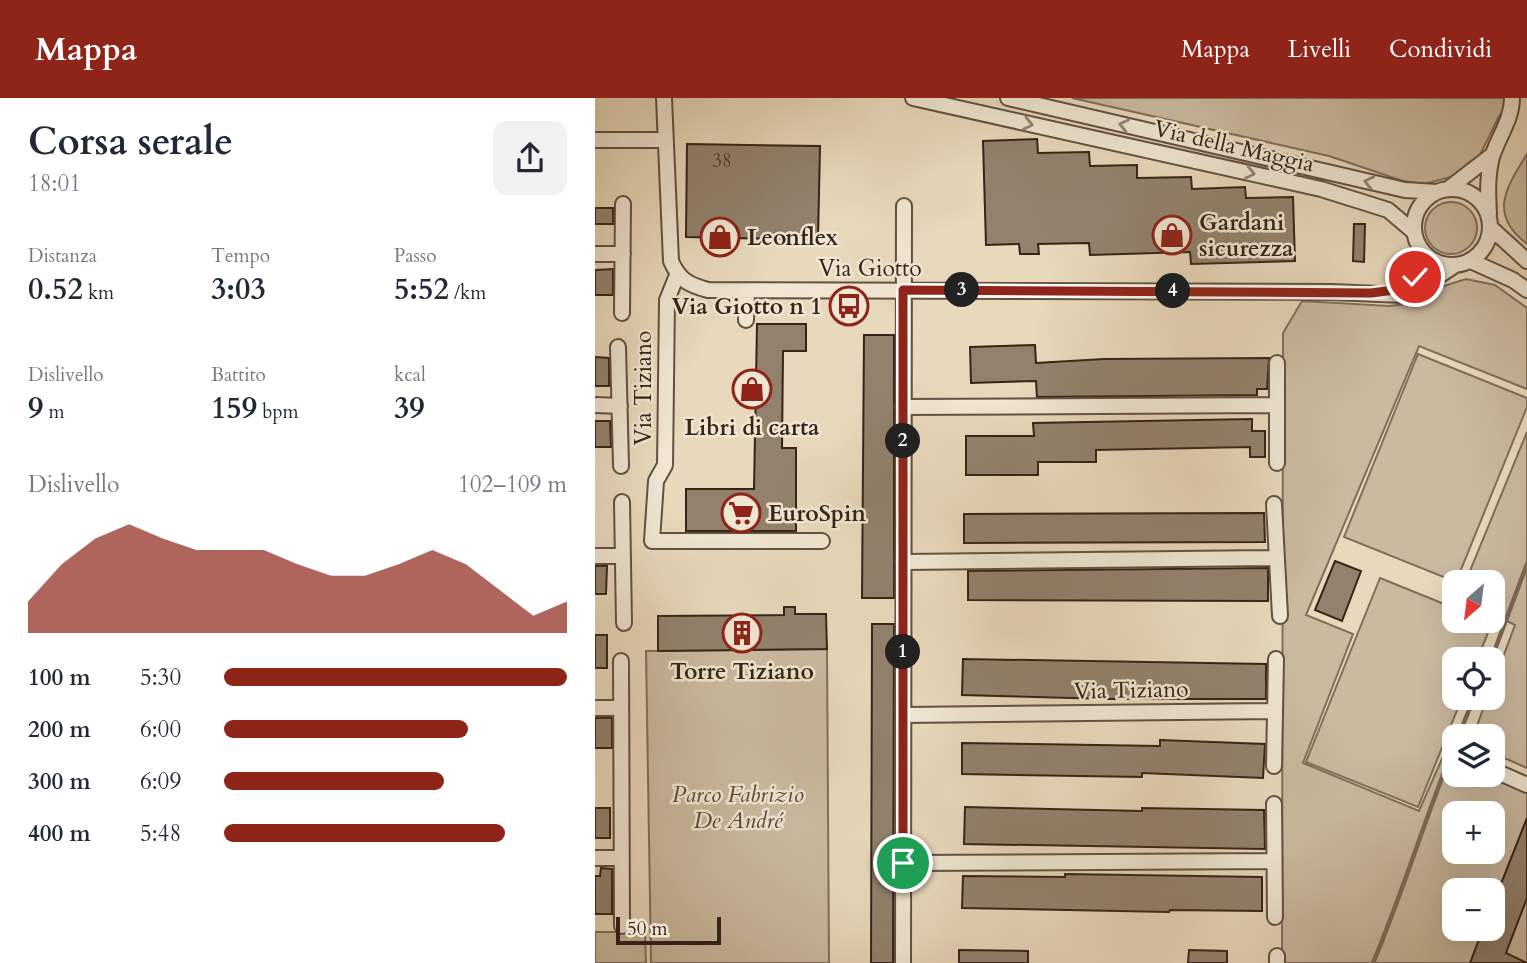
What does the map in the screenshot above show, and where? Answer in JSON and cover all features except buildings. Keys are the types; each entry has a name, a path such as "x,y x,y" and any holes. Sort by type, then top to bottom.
{"street":[{"path":"664,98 668,247 677,275"},
{"name":"Via della Maggia","path":"913,98 1321,189 1388,210 1414,232"},
{"name":"Via della Maggia","path":"1008,98 1405,190 1442,191"},
{"path":"1492,155 1419,208 1414,232 1424,253 1433,260 1454,266 1471,261 1488,241 1490,222 1487,184 1492,155 1505,129 1513,98"},
{"path":"595,140 665,140"},
{"path":"1442,191 1461,190 1473,195 1483,204 1490,222 1527,261"},
{"path":"622,313 623,204"},
{"path":"903,963 904,206"},
{"name":"Via Giotto","path":"1371,293 1403,289 1415,277 1424,253"},
{"path":"595,254 623,254"},
{"path":"1471,261 1513,280 1527,290"},
{"name":"Via Giotto","path":"677,275 689,285 708,290 1403,295 1416,292 1454,266"},
{"name":"Via Tiziano","path":"677,275 667,300 665,465 656,481 652,541 822,541"},
{"path":"746,320 747,291"},
{"path":"618,347 621,466"},
{"path":"1276,363 1277,463"},
{"path":"595,405 620,406"},
{"path":"903,407 1277,405"},
{"path":"622,502 625,623"},
{"path":"1274,503 1280,616"},
{"path":"595,556 623,556"},
{"path":"903,562 1277,558"},
{"path":"1274,766 1276,659"},
{"path":"621,661 622,926"},
{"path":"595,708 621,708"},
{"name":"Via Tiziano","path":"903,715 1275,711"},
{"path":"1505,776 1527,785"},
{"path":"1274,804 1275,917"},
{"path":"595,858 621,858"},
{"path":"903,863 1275,861"}],"green space":[{"path":"1072,98 1513,98 1499,116 1480,155 1462,174 1424,184 1403,181 1329,156"},
{"path":"1527,154 1527,244 1515,233 1504,211 1507,190"},
{"path":"1451,202 1461,204 1469,210 1475,218 1475,238 1469,246 1461,252 1451,254 1441,252 1433,246 1427,238 1425,228 1427,218 1433,210 1441,204"},
{"path":"1466,279 1495,285 1527,308 1527,389 1419,346 1306,615 1353,634 1303,763 1419,811 1442,759 1442,787 1505,787 1505,783 1527,792 1527,963 1282,963 1283,333 1302,301 1389,306 1416,303 1444,286"},
{"path":"1418,354 1527,398 1527,407 1461,570 1442,570 1442,576 1344,537"},
{"path":"1527,432 1527,768 1505,758 1505,724 1478,724 1483,710 1505,710 1505,652 1515,625 1505,620 1505,570 1470,570"},
{"path":"1380,578 1442,603 1442,634 1488,634 1482,647 1442,647 1442,710 1457,710 1452,724 1442,724 1442,748 1418,807 1306,762"},
{"name":"Parco Fabrizio De André","path":"827,649 829,963 651,963 646,651"},
{"path":"595,932 645,932 646,963 595,963"}],"waterway":[{"path":"1496,647 1527,564"},
{"path":"1463,724 1469,710"},
{"path":"1373,963 1442,778"}],"place":[{"name":"Gardani sicurezza","path":"1172,235"},
{"name":"Leonflex","path":"720,237"},
{"name":"Via Giotto n 1","path":"849,306"},
{"name":"Libri di carta","path":"752,389"},
{"name":"EuroSpin","path":"741,513"},
{"name":"Torre Tiziano","path":"742,633"}],"route":[{"path":"903,863 903,290 1371,293 1403,289 1415,277"}]}
